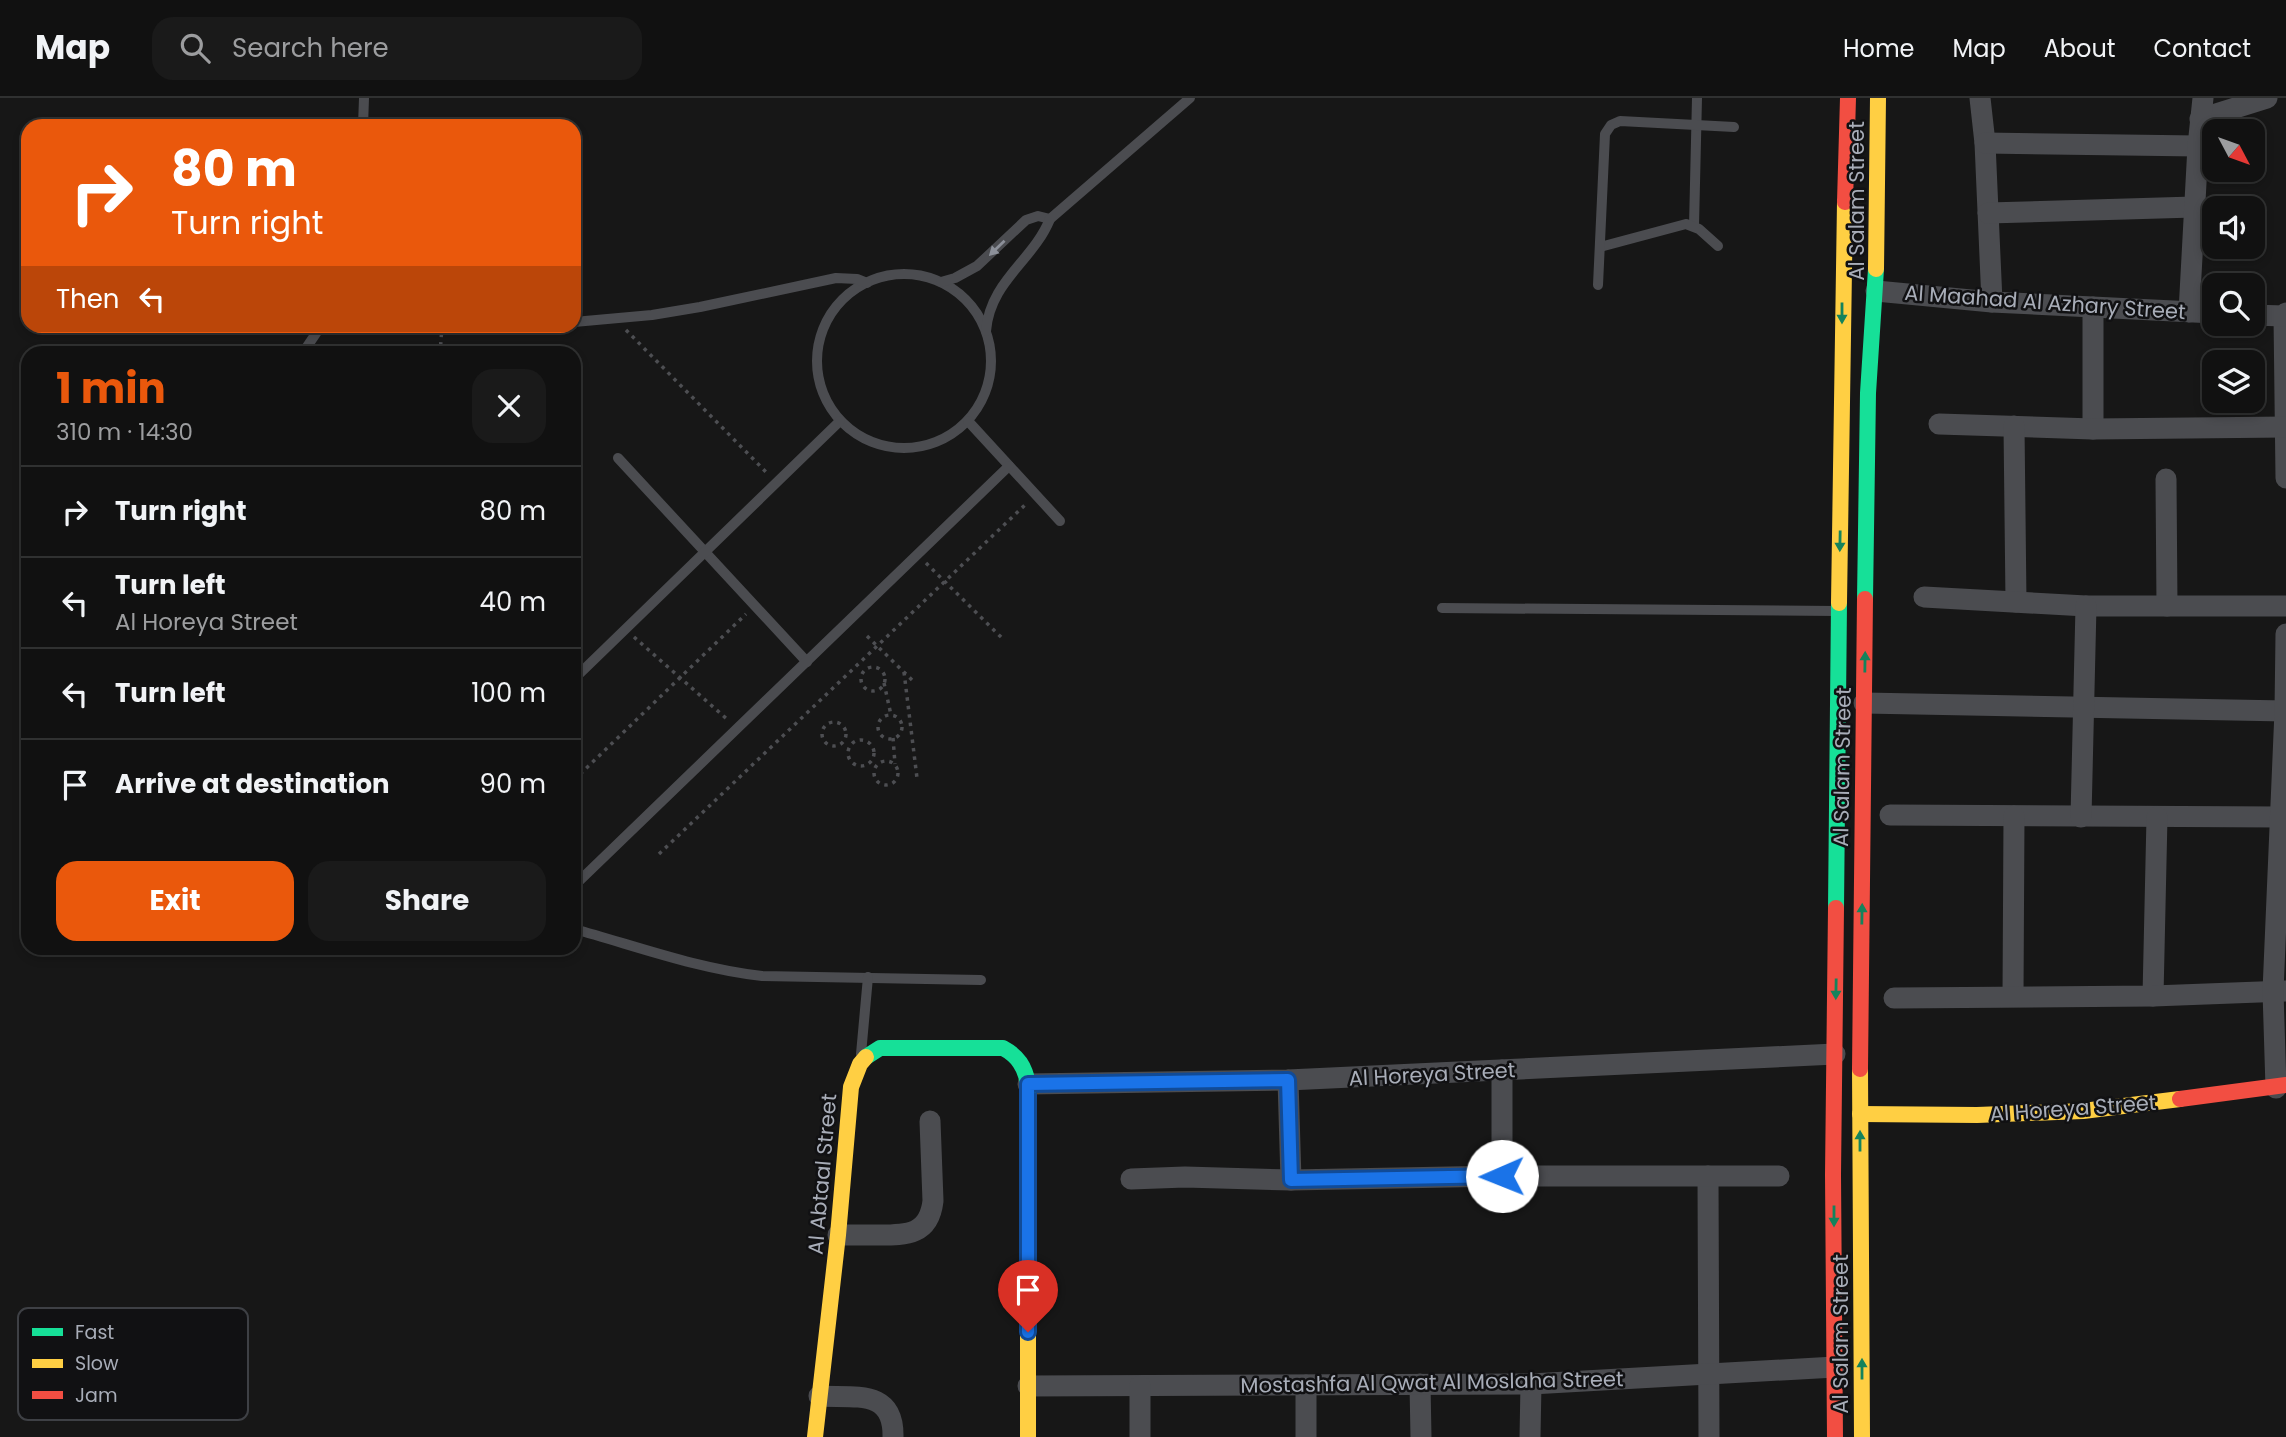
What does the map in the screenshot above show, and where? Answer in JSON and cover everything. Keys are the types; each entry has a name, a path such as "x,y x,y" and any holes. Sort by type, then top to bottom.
{"street":[{"name":"Al Salam Street","path":"1835,1437 1833,1175 1842,288 1849,98"},
{"name":"Al Salam Street","path":"1862,1437 1860,1114 1864,703 1868,393 1876,291 1878,98"},
{"path":"1980,98 1985,143 1992,302"},
{"path":"2189,312 2203,98"},
{"path":"2200,119 2267,98"},
{"path":"1985,143 2198,146"},
{"path":"1988,213 2194,207"},
{"name":"Al Maahad Al Azhary Street","path":"1876,291 1992,302 2202,313"},
{"path":"2093,307 2093,429"},
{"path":"2265,315 2285,314 2286,478"},
{"path":"1842,392 1868,393"},
{"path":"1939,424 2093,429 2286,427"},
{"path":"2014,426 2016,602"},
{"path":"2166,479 2166,606"},
{"path":"1924,597 2086,606 2286,606"},
{"path":"2081,817 2086,606"},
{"path":"2281,1087 2280,817 2286,711 2286,634"},
{"path":"1864,703 2286,711"},
{"path":"1890,815 2280,817"},
{"path":"2013,996 2014,816"},
{"path":"2153,996 2157,817"},
{"path":"1894,998 2153,996 2279,991"},
{"path":"860,1063 880,1048 1003,1048 1014,1053 1027,1072 1028,1437"},
{"name":"Al Horeya Street","path":"1028,1084 1288,1080 1835,1054"},
{"name":"Al Abtaal Street","path":"815,1437 838,1235 851,1087 860,1063"},
{"path":"1502,1070 1502,1176"},
{"path":"1288,1080 1291,1180"},
{"name":"Al Horeya Street","path":"1860,1114 1977,1115 2083,1111 2281,1087"},
{"path":"838,1235 905,1234 917,1231 926,1223 932,1213 933,1201 930,1121"},
{"path":"1709,1175 1709,1437"},
{"path":"1131,1179 1779,1176"},
{"name":"Mostashfa Al Qwat Al Moslaha Street","path":"1028,1386 1531,1384 1835,1367"},
{"path":"1420,1384 1421,1437"},
{"path":"1530,1437 1531,1384"},
{"path":"1306,1385 1306,1437"},
{"path":"1140,1386 1140,1437"},
{"path":"819,1396 874,1400 884,1404 894,1422 893,1437"}],"lane":[{"path":"363,119 364,98"},
{"path":"986,331 994,298 1044,232 1050,219 1190,98"},
{"path":"1694,226 1697,98"},
{"path":"1598,285 1605,134 1611,125 1620,121 1734,127"},
{"path":"941,282 977,266 1026,220 1038,216 1050,219"},
{"path":"1600,247 1678,225 1694,226 1718,246"},
{"path":"897,275 927,277 941,282 968,302 986,331 990,346 989,378 978,408 968,421 942,440 912,448 880,445 865,440 840,421 826,400 818,377 819,345 823,329 836,308 853,291 867,283 897,275"},
{"path":"581,321 700,307 836,278 867,283"},
{"path":"581,672 840,421"},
{"path":"968,421 1060,522"},
{"path":"618,458 807,662"},
{"path":"581,879 1009,466"},
{"path":"1442,608 1840,611"},
{"path":"581,931 706,966 762,976 981,980"},
{"path":"860,1063 868,977"}],"path":[{"path":"614,319 776,482"},
{"path":"659,854 1035,495"},
{"path":"918,555 1004,640"},
{"path":"581,773 755,606"},
{"path":"626,629 737,729"},
{"path":"867,636 912,680"},
{"path":"884,683 881,688 870,690 865,688 861,677 868,668 879,669 885,678 891,715 900,720 902,726 898,736 893,738 882,736 879,731 881,720 891,715"},
{"path":"904,672 917,779"},
{"path":"845,738 842,743 831,746 823,738 822,732 829,723 840,723 844,727 845,738 851,745"},
{"path":"902,726 910,725"},
{"path":"876,766 874,777 883,785 893,782 897,772 893,738"},
{"path":"861,740 871,745 873,750 870,761 860,766 855,765 848,756 851,745 861,740"},
{"path":"870,761 876,766"},
{"path":"876,766 886,761 895,766"}],"traffic: fast":[{"path":"1865,599 1868,393 1876,269"},
{"path":"1836,908 1839,603"},
{"path":"866,1057 880,1048 1003,1048 1017,1058 1028,1084 1028,1244"}],"traffic: slow":[{"path":"1876,269 1878,98"},
{"path":"1839,603 1845,202"},
{"path":"815,1437 838,1235 851,1087 860,1064 866,1057"},
{"path":"1860,1069 1862,1437"},
{"path":"1860,1114 1977,1115 2083,1111 2180,1099"},
{"path":"1028,1244 1028,1437"}],"traffic: jam":[{"path":"1845,202 1848,98"},
{"path":"1860,1069 1865,599"},
{"path":"1835,1437 1833,1175 1836,908"},
{"path":"2180,1099 2286,1085"}],"route":[{"path":"1028,1332 1028,1084 1288,1080 1291,1180 1502,1176"}]}
